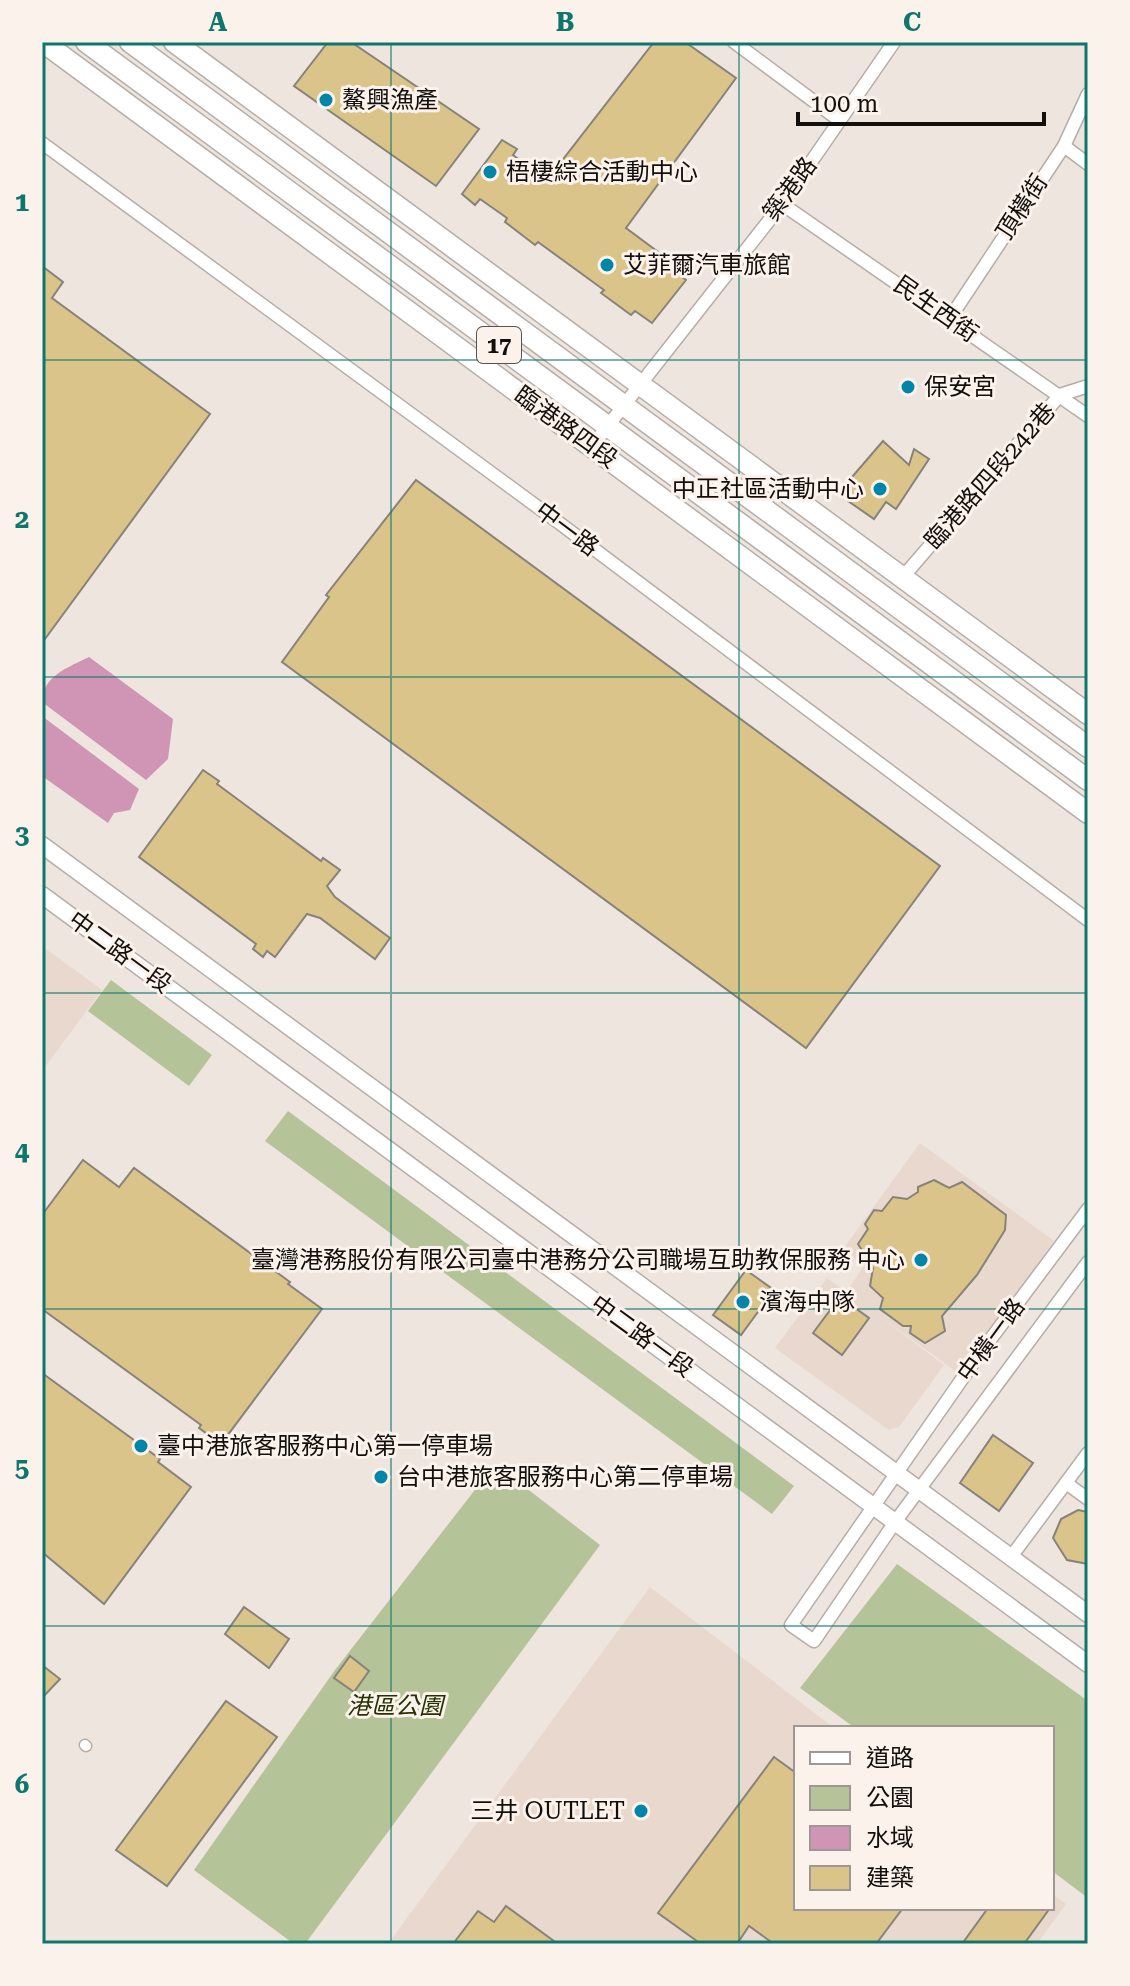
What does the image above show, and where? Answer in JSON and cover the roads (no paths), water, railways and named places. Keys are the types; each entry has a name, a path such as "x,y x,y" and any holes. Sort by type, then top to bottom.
{"main road":[{"name":"臨港路四段","path":"43,42 1088,813"},
{"name":"臨港路四段","path":"86,42 1088,780"},
{"name":"17","path":"130,42 1088,747"},
{"name":"17","path":"174,42 1088,714"}],"street":[{"path":"734,42 839,120"},
{"name":"築港路","path":"592,446 782,204 894,42"},
{"name":"頂橫街","path":"950,318 1064,146 1088,94"},
{"name":"中一路","path":"42,143 558,522 1088,920"},
{"path":"1064,146 1088,164"},
{"name":"民生西街","path":"782,204 1088,416"},
{"name":"臨港路四段242巷","path":"902,578 1060,395 1085,387"},
{"name":"中二路一段","path":"42,845 1088,1614"},
{"name":"中二路一段","path":"42,895 1088,1664"},
{"name":"中橫一路","path":"1088,1209 978,1356 791,1625 814,1641 895,1522 1088,1262"},
{"path":"1011,1557 1088,1453"},
{"path":"1066,1483 1088,1499"}],"water":[{"path":"89,657 173,719 168,759 146,780 42,702 43,693 52,679"},
{"path":"42,716 139,789 130,810 114,813 108,823 42,776"}],"place":[{"name":"鰲興漁產","path":"326,100"},
{"name":"梧棲綜合活動中心","path":"490,172"},
{"name":"艾菲爾汽車旅館","path":"607,265"},
{"name":"保安宮","path":"908,387"},
{"name":"中正社區活動中心","path":"880,489"},
{"name":"臺灣港務股份有限公司臺中港務分公司職場互助教保服務 中心","path":"921,1260"},
{"name":"濱海中隊","path":"743,1302"},
{"name":"臺中港旅客服務中心第一停車場","path":"141,1446"},
{"name":"台中港旅客服務中心第二停車場","path":"381,1477"},
{"name":"三井 OUTLET","path":"641,1811"}],"park label":[{"name":"港區公園","path":"395,1706"}]}
